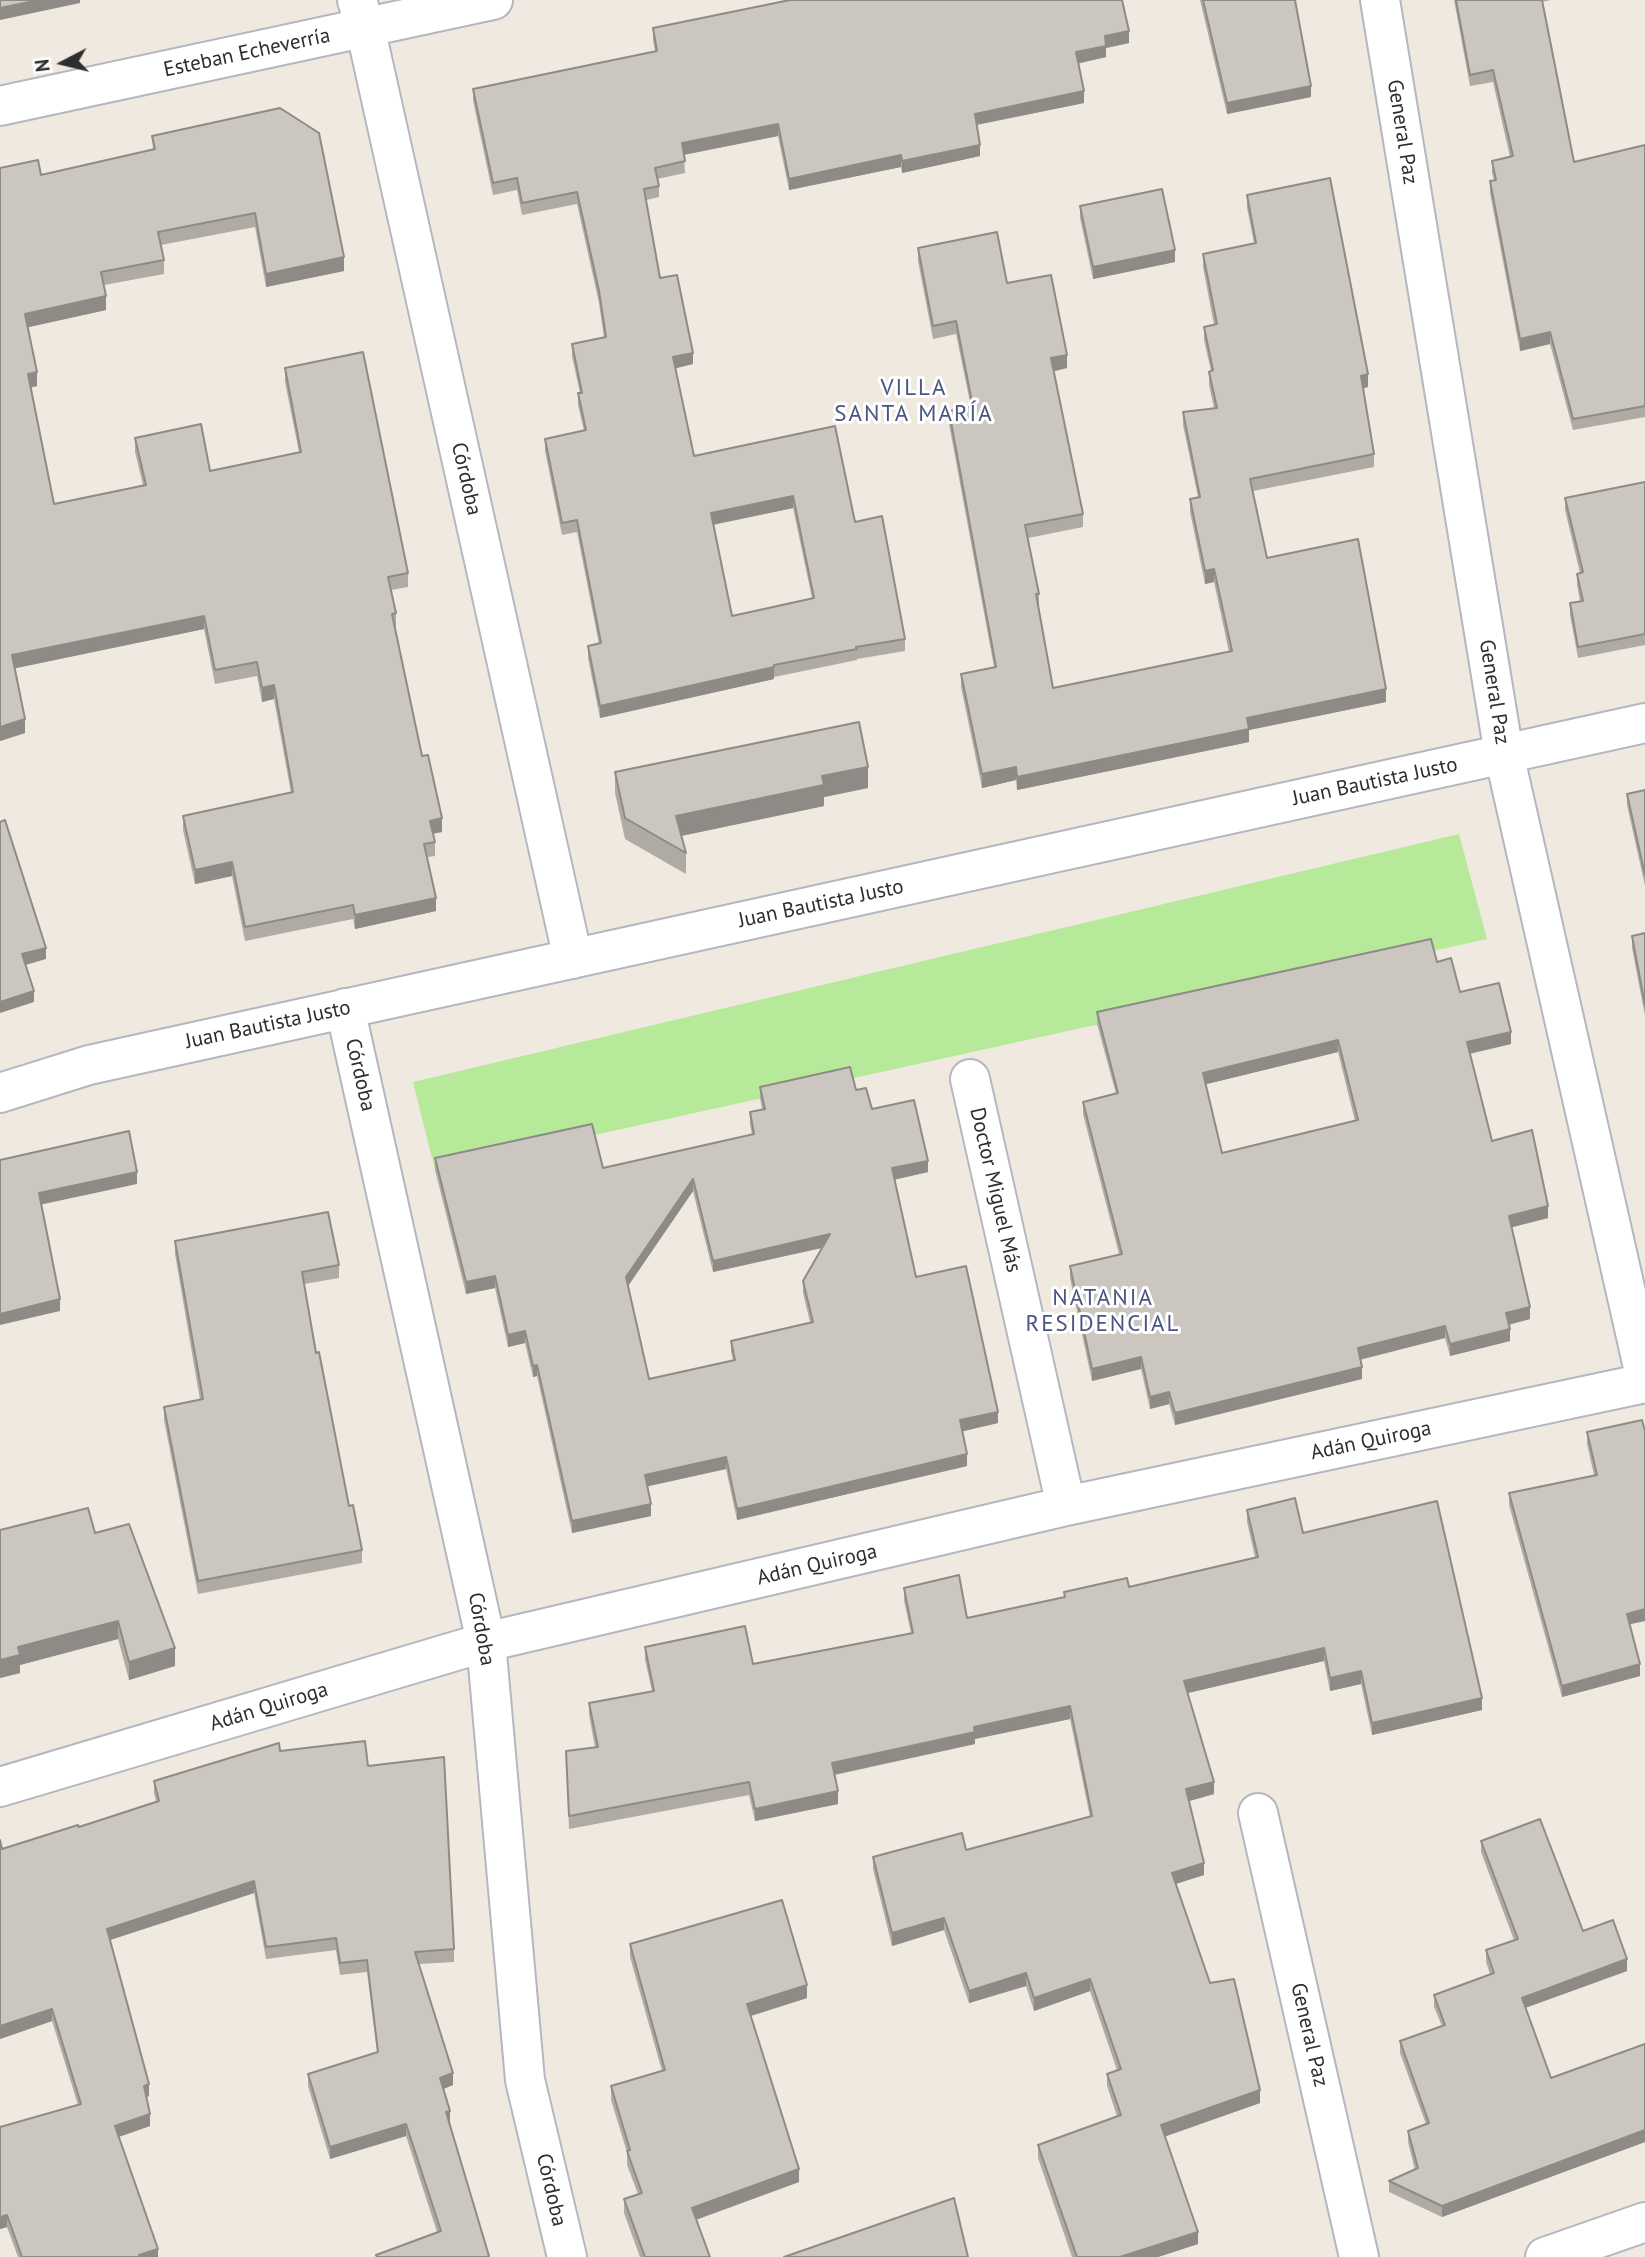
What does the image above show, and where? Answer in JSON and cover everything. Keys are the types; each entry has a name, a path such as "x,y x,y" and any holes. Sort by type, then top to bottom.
{"street":[{"name":"Esteban Echeverría","path":"0,106 361,14 493,0"},
{"name":"General Paz","path":"1380,0 1504,754 1645,1377"},
{"name":"Córdoba","path":"361,14 573,959"},
{"name":"Juan Bautista Justo","path":"0,1093 89,1065 1645,723"},
{"name":"Córdoba","path":"345,1009 486,1642 525,2080 567,2257"},
{"name":"Doctor Miguel Más","path":"970,1079 1066,1506"},
{"name":"Adán Quiroga","path":"0,1787 486,1642 1066,1506 1645,1383"},
{"name":"General Paz","path":"1258,1813 1359,2257"},
{"path":"1545,2257 1645,2222"}],"green space":[{"path":"1459,834 1487,939 435,1170 413,1082"}],"building":[{"path":"0,0 39,0 0,8"},
{"path":"790,0 1122,0 1129,31 1105,36 1106,46 1076,52 1084,91 975,114 980,145 902,161 901,155 789,179 778,124 682,143 685,161 655,168 659,186 644,189 660,278 677,275 693,353 673,357 694,456 835,426 855,522 882,516 905,639 774,665 600,706 588,646 601,643 577,520 562,523 545,439 586,430 572,344 606,337 599,291 577,192 522,203 517,178 493,183 473,89 657,51 653,28","holes":["793,496 814,598 732,616 711,513"]},
{"path":"1203,0 1295,0 1311,86 1227,103"},
{"path":"1456,0 1542,0 1574,162 1645,145 1645,406 1573,419 1550,332 1520,339 1490,181 1496,180 1492,161 1513,156 1493,70 1470,75"},
{"path":"280,108 319,133 344,257 266,274 255,213 158,232 164,260 101,272 106,296 25,314 37,372 28,374 54,504 146,485 135,438 201,424 210,471 301,452 285,368 363,352 408,573 388,577 396,613 392,614 422,756 428,755 442,818 430,821 435,842 424,844 436,898 355,915 353,905 245,927 232,862 195,870 183,816 293,792 274,685 262,688 257,662 215,670 204,616 12,655 25,719 0,727 0,168 38,160 41,175 155,149 152,136"},
{"path":"1330,178 1368,374 1361,376 1374,454 1250,479 1267,558 1358,539 1386,689 1247,718 1249,729 1017,777 1016,767 982,774 961,674 996,667 949,411 973,407 956,321 933,326 918,248 997,232 1007,283 1051,275 1067,355 1051,358 1083,514 1025,525 1039,594 1036,594 1053,688 1232,651 1214,569 1205,571 1190,499 1200,497 1183,412 1217,408 1209,372 1213,370 1204,327 1217,324 1203,254 1256,243 1247,195"},
{"path":"1162,189 1175,250 1093,267 1080,206"},
{"path":"1645,482 1645,634 1578,647 1570,603 1583,601 1577,574 1583,572 1565,498"},
{"path":"859,722 868,767 822,776 824,785 676,816 686,853 625,818 615,772"},
{"path":"1645,790 1645,875 1627,794"},
{"path":"5,820 46,948 22,954 34,991 0,1002 0,822"},
{"path":"1645,933 1645,1005 1632,936"},
{"path":"1431,939 1437,962 1451,958 1460,992 1499,983 1511,1032 1467,1042 1492,1141 1532,1130 1548,1206 1509,1216 1530,1307 1506,1313 1510,1329 1450,1344 1445,1326 1358,1348 1362,1367 1175,1413 1169,1392 1150,1397 1141,1357 1092,1369 1070,1266 1122,1254 1083,1102 1118,1093 1097,1012","holes":["1338,1040 1358,1120 1222,1153 1203,1073"]},
{"path":"850,1067 856,1090 866,1088 872,1109 914,1100 928,1161 892,1168 916,1277 966,1266 998,1412 960,1420 967,1454 737,1509 726,1457 645,1475 651,1504 572,1521 537,1365 533,1366 525,1331 508,1335 495,1276 466,1282 435,1158 592,1124 603,1168 754,1134 750,1112 765,1109 760,1087","holes":["693,1179 713,1261 830,1234 803,1281 813,1322 731,1341 735,1360 649,1379 626,1277"]},
{"path":"129,1131 137,1172 39,1193 60,1299 0,1314 0,1160"},
{"path":"328,1212 339,1265 302,1272 316,1353 319,1352 349,1506 353,1505 362,1550 198,1581 164,1407 203,1399 175,1241"},
{"path":"1642,1420 1645,1431 1645,1609 1627,1614 1640,1664 1562,1686 1509,1493 1597,1475 1587,1432"},
{"path":"1295,1498 1303,1533 1437,1501 1482,1698 1372,1723 1361,1671 1330,1678 1324,1648 1184,1681 1214,1782 1186,1789 1204,1863 1172,1873 1210,1983 1234,1979 1260,2090 1161,2125 1198,2232 1120,2257 1077,2257 1038,2145 1121,2115 1107,2074 1121,2069 1090,1979 1034,1998 1026,1973 969,1991 944,1918 892,1933 873,1857 962,1833 966,1850 1092,1816 1070,1706 974,1727 975,1732 832,1763 838,1791 755,1809 749,1782 569,1816 566,1751 598,1747 589,1703 654,1691 645,1647 745,1626 753,1664 913,1633 904,1588 959,1575 967,1618 1065,1597 1064,1592 1127,1578 1129,1587 1258,1557 1247,1510"},
{"path":"88,1508 95,1533 129,1524 175,1648 129,1662 118,1621 18,1647 20,1655 0,1660 0,1530"},
{"path":"365,1741 368,1766 444,1757 454,1949 415,1952 453,2073 440,2078 450,2111 446,2112 489,2256 377,2257 376,2255 441,2231 406,2124 330,2147 308,2074 378,2052 367,1960 340,1963 336,1938 266,1947 254,1881 107,1929 149,2084 144,2086 150,2114 115,2126 158,2249 139,2255 140,2257 22,2257 7,2215 0,2217 0,2127 81,2104 52,2009 0,2026 0,1840 2,1849 159,1801 154,1781 279,1743 280,1751"},
{"path":"1540,1819 1583,1931 1613,1920 1627,1959 1522,1998 1551,2078 1645,2044 1645,2130 1442,2206 1389,2181 1418,2168 1408,2131 1429,2123 1400,2041 1445,2025 1434,1995 1494,1973 1486,1950 1518,1939 1481,1841"},
{"path":"782,1900 807,1985 747,2004 799,2169 692,2208 710,2257 645,2257 624,2199 642,2193 627,2151 630,2150 611,2086 665,2070 630,1944"},
{"path":"954,2198 968,2257 784,2257"}],"district":[{"name":"VILLA SANTA MARÍA","path":"914,401"},
{"name":"NATANIA RESIDENCIAL","path":"1103,1311"}]}
